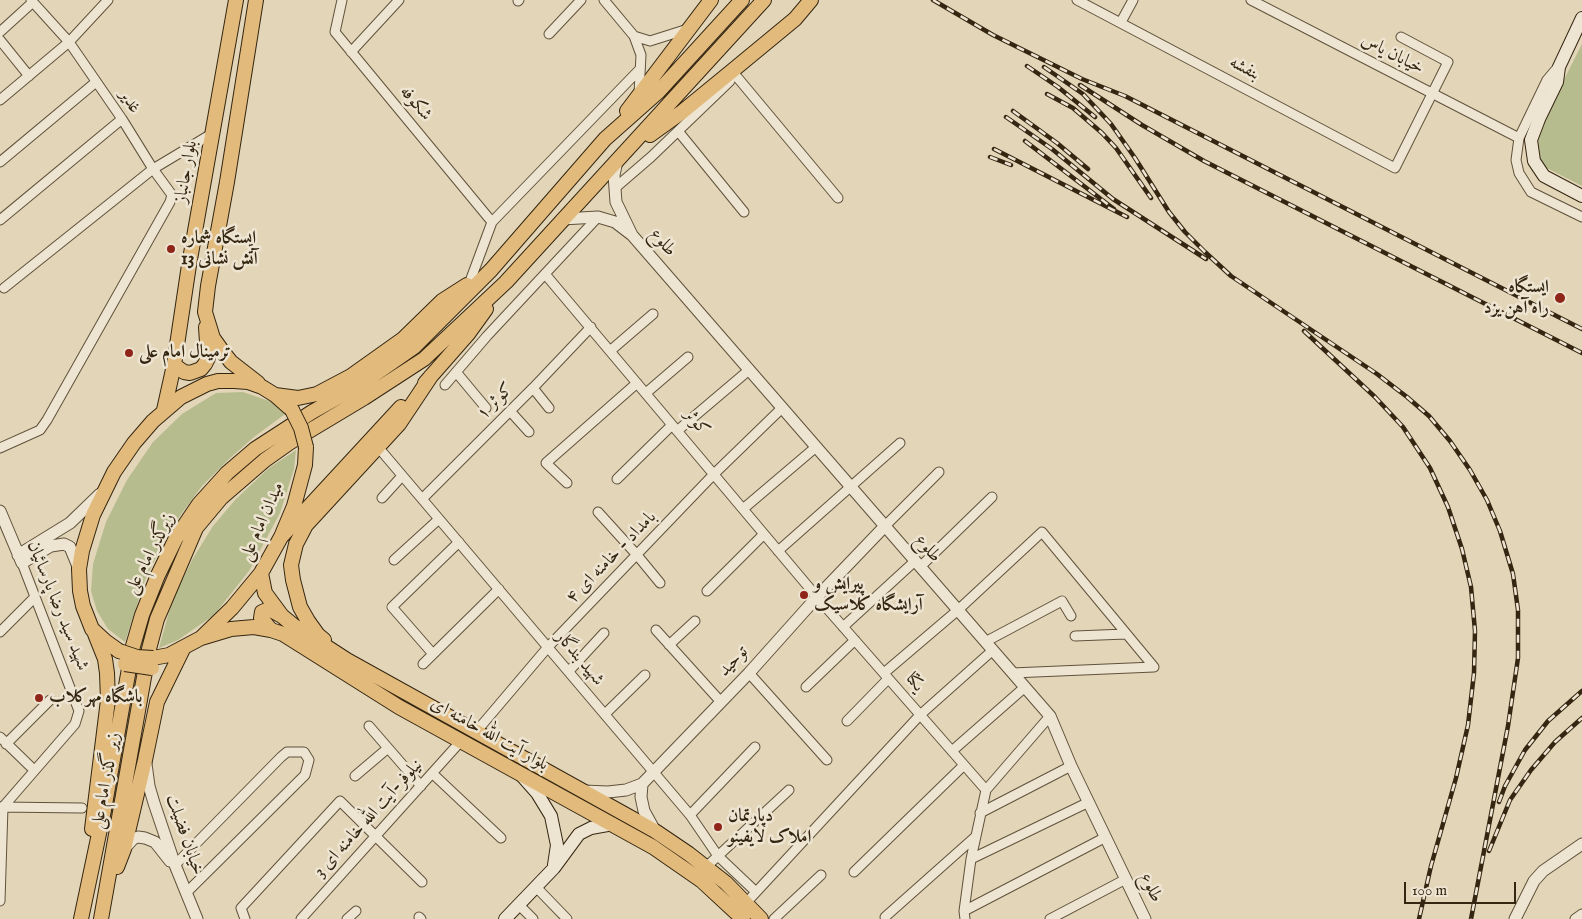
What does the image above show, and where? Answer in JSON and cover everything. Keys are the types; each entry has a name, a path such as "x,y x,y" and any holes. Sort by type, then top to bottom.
{"main road":[{"name":"بلوار جانباز","path":"164,410 174,365 189,265 236,0"},
{"path":"174,365 184,372 190,373 201,368 208,358 205,312 208,286 227,182 256,0"},
{"path":"275,395 298,398 317,394 351,376 403,339 442,301 491,270 605,140 711,0"},
{"path":"605,140 658,92 742,0"},
{"path":"281,536 431,376 468,334 506,282 562,219 673,102 764,0"},
{"path":"619,158 733,73 795,19 811,0"},
{"path":"1580,23 1559,67 1557,82 1531,140 1534,161 1544,176 1582,196"},
{"name":"زیرگذر امام علی","path":"84,902 104,810 133,646 142,615 176,538 199,504 227,473 255,449 358,386 414,347 491,270"},
{"name":"زیرگذر امام علی","path":"196,528 221,498 265,460 424,359 506,282"},
{"path":"205,312 213,338 223,352 231,362 262,387"},
{"path":"347,660 318,635 300,606 292,580 292,565 296,544 306,525 399,424 431,376"},
{"name":"میدان امام علی","path":"234,381 248,382 262,387 275,395 292,410 302,428 306,447 300,486 294,506 281,536 261,573 232,608 201,638 183,648 152,663 119,651 92,629 82,599 79,569 82,551 91,522 114,472 134,443 164,410 181,397 207,384 234,381"},
{"path":"329,486 347,480"},
{"name":"زیر گذر امام علی","path":"104,901 149,649 157,619 196,528"},
{"name":"بلوار آیت الله خامنه ای","path":"261,573 265,593 282,616 293,625 347,660 655,831 726,884 739,913"},
{"path":"271,630 261,618 262,612 269,609 282,616"},
{"name":"بلوار آیت الله خامنه ای","path":"201,638 242,627 254,627 271,630 296,642 399,707 613,824 677,862 739,913 761,919"},
{"path":"92,629 105,659 108,673 108,700"},
{"path":"157,702 183,648"},
{"path":"81,919 112,670 120,664 152,663 159,675 157,702 124,849 104,901 101,919"},
{"path":"518,772 537,793 551,816 557,845 554,868"},
{"path":"506,919 554,868 579,834 590,828 613,824"}],"street":[{"name":"شکوفه","path":"342,0 334,32 492,222"},
{"path":"351,52 399,0"},
{"path":"549,34 581,0"},
{"path":"604,0 634,36 641,55 639,97"},
{"name":"بنفشه","path":"1077,0 1395,168 1433,94"},
{"path":"1121,22 1132,0"},
{"name":"خیابان یاس","path":"1250,0 1519,138"},
{"path":"0,32 32,1"},
{"name":"غدیر","path":"0,448 40,430 48,420 170,202 172,194 153,170 122,118 69,42 32,1"},
{"path":"0,100 69,42 106,1"},
{"path":"634,36 650,41 688,29"},
{"path":"1401,36 1448,62 1433,94"},
{"path":"0,40 29,76"},
{"path":"1559,67 1547,80 1519,138 1516,147 1516,160 1519,173 1531,192 1582,217"},
{"path":"469,284 492,222 640,69"},
{"path":"615,188 652,157 733,73 838,198"},
{"path":"0,162 96,82"},
{"path":"0,220 122,118"},
{"path":"678,131 744,212"},
{"path":"4,288 153,170 213,133"},
{"path":"619,158 614,175 616,202 632,235"},
{"path":"562,219 598,217 615,222 632,235"},
{"path":"445,385 487,336 598,217"},
{"name":"طلوع","path":"632,235 1050,716 1071,766 1145,919"},
{"name":"کوثر","path":"545,274 817,598"},
{"path":"610,351 654,314"},
{"name":"کوثر ۱","path":"422,499 533,388 590,327"},
{"path":"468,334 487,336"},
{"path":"646,393 688,357"},
{"path":"617,479 675,428 749,370"},
{"path":"456,372 486,408"},
{"path":"567,483 546,464 637,383"},
{"path":"533,388 550,408"},
{"name":"بامداد - خامنه ای ۴","path":"475,732 548,647 714,474 782,408"},
{"path":"510,411 529,432"},
{"path":"778,551 900,443"},
{"path":"743,509 816,446"},
{"name":"شهید بندگار","path":"378,447 654,771 690,815 718,856 756,892"},
{"path":"885,526 939,472"},
{"path":"382,498 402,476"},
{"path":"20,559 70,523 105,489"},
{"path":"843,627 918,564 992,497"},
{"name":"شهید سید رضا پارسائیان","path":"0,511 80,711 76,724 1,807"},
{"path":"598,512 660,583"},
{"path":"394,560 439,519"},
{"name":"توحید","path":"642,784 749,673 885,526"},
{"path":"847,721 886,676 1042,532 1154,667 1012,673"},
{"path":"707,591 764,534"},
{"path":"434,654 392,607 459,542"},
{"path":"20,559 51,546 64,544 70,547 79,569"},
{"path":"423,664 499,589"},
{"path":"0,632 35,597"},
{"name":"یکتا","path":"817,598 986,790"},
{"path":"739,913 756,892 920,715 989,646 1062,601 1071,616"},
{"path":"669,645 695,621"},
{"path":"656,630 721,702"},
{"path":"569,672 604,633"},
{"path":"1075,636 1126,634"},
{"path":"806,687 855,640"},
{"path":"749,673 827,760"},
{"path":"605,714 645,675"},
{"path":"952,751 1025,687"},
{"path":"34,770 3,741 50,700"},
{"path":"964,917 971,859 986,790 1050,716"},
{"path":"369,726 421,786"},
{"name":"نیلوفر-آیت الله خامنه ای 3","path":"301,919 461,741"},
{"path":"690,815 756,747"},
{"path":"355,776 388,748"},
{"path":"124,849 138,837 145,838 155,842 175,866 281,757 287,752 304,752 309,760 304,775 186,893"},
{"name":"خیابان فضیلت","path":"145,760 149,786 175,866 197,919"},
{"path":"854,872 964,765"},
{"path":"980,812 1071,766"},
{"path":"432,773 501,838"},
{"path":"582,790 608,792 626,790 642,784 644,811 655,831"},
{"path":"706,868 789,790"},
{"path":"245,919 241,908 340,801 422,882"},
{"path":"971,859 1089,802"},
{"path":"0,901 1,807 82,808"},
{"path":"885,917 975,837"},
{"path":"964,917 1106,838"},
{"path":"1515,919 1534,881 1543,871 1582,844"},
{"path":"774,919 821,875"},
{"path":"1050,919 1126,879"},
{"path":"536,887 567,919"},
{"path":"519,905 533,919"},
{"path":"347,919 356,911"},
{"path":"1575,919 1582,914"}],"green space":[{"path":"1582,44 1582,186 1543,166 1538,154 1536,139 1541,125"},
{"path":"243,392 272,402 285,414 229,459 202,486 182,513 165,539 145,580 125,642 108,629 97,611 91,591 93,564 106,522 127,480 153,442 182,414 216,393"},
{"path":"296,450 294,469 280,513 249,571 214,615 178,640 159,648 172,601 192,560 213,526 236,499 269,468"}],"railway":[{"path":"933,0 993,35 1082,79 1125,96 1582,329"},
{"path":"1027,66 1058,87 1095,117"},
{"path":"1044,67 1083,94 1111,124 1169,212 1205,252 1231,276 1377,374 1429,416 1450,441 1470,470 1487,500 1500,531 1513,574 1518,610 1518,658 1508,726 1471,919"},
{"path":"1080,85 1142,125 1204,161 1582,353"},
{"path":"1047,94 1073,108 1102,133 1116,148 1151,198"},
{"path":"1013,111 1057,143 1088,169"},
{"path":"1006,117 1052,149 1113,199 1206,259"},
{"path":"1025,141 1114,209"},
{"path":"994,149 1127,217"},
{"path":"990,157 1011,165"},
{"path":"1304,331 1375,397 1403,427 1430,468 1448,507 1462,549 1471,587 1475,631 1474,673 1468,725 1419,919"},
{"path":"1499,802 1505,786 1525,750 1548,721 1582,691"},
{"path":"1489,851 1510,800 1531,770 1555,742 1582,718"}],"place":[{"name":"ایستگاه شماره 13 آتش نشانی","path":"171,249"},
{"name":"ایستگاه راه آهن یزد","path":"1560,298"},
{"name":"ترمینال امام علی","path":"129,353"},
{"name":"پیرایش و آرایشگاه کلاسیک","path":"804,595"},
{"name":"باشگاه مهرکلاب","path":"39,698"},
{"name":"دپارتمان املاک لایفینو","path":"718,827"}]}
